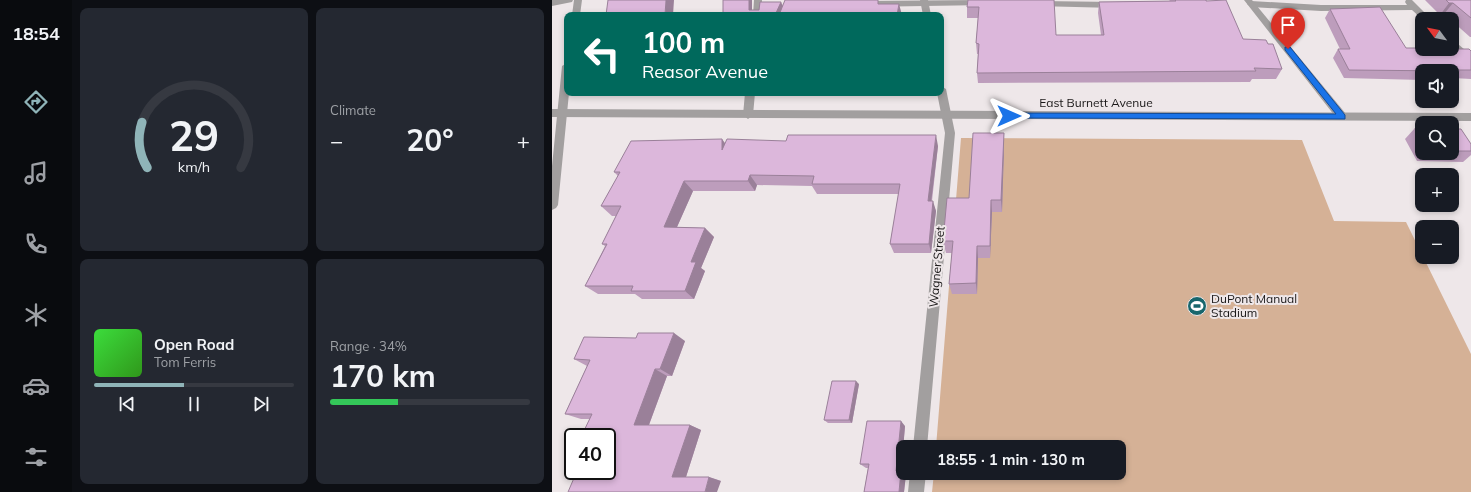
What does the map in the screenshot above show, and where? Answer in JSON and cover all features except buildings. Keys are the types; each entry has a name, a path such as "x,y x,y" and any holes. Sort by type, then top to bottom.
{"street":[{"path":"552,3 569,0"},
{"path":"576,12 578,0"},
{"path":"1407,0 1419,12"},
{"path":"758,12 760,2"},
{"path":"853,4 924,2 995,3"},
{"path":"924,2 926,12"},
{"path":"1250,2 1320,8 1414,7"},
{"path":"1250,2 1342,117"},
{"path":"1026,4 1128,6"},
{"path":"1459,49 1471,60"},
{"path":"552,205 558,162 557,114 564,80"},
{"path":"748,114 750,96"},
{"name":"Wagner Street","path":"921,440 950,133 942,96"},
{"name":"East Burnett Avenue","path":"557,114 1471,117"},
{"path":"916,492 917,480"}],"shaded area":[{"name":"DuPont Manual Stadium","path":"961,138 1302,140 1334,221 1406,222 1415,240 1415,264 1427,264 1471,354 1471,492 932,492 933,480 1126,480 1126,440 937,440"}],"place":[{"name":"DuPont Manual Stadium","path":"1197,306"}],"route":[{"path":"1009,116 1342,117 1288,49"}]}
